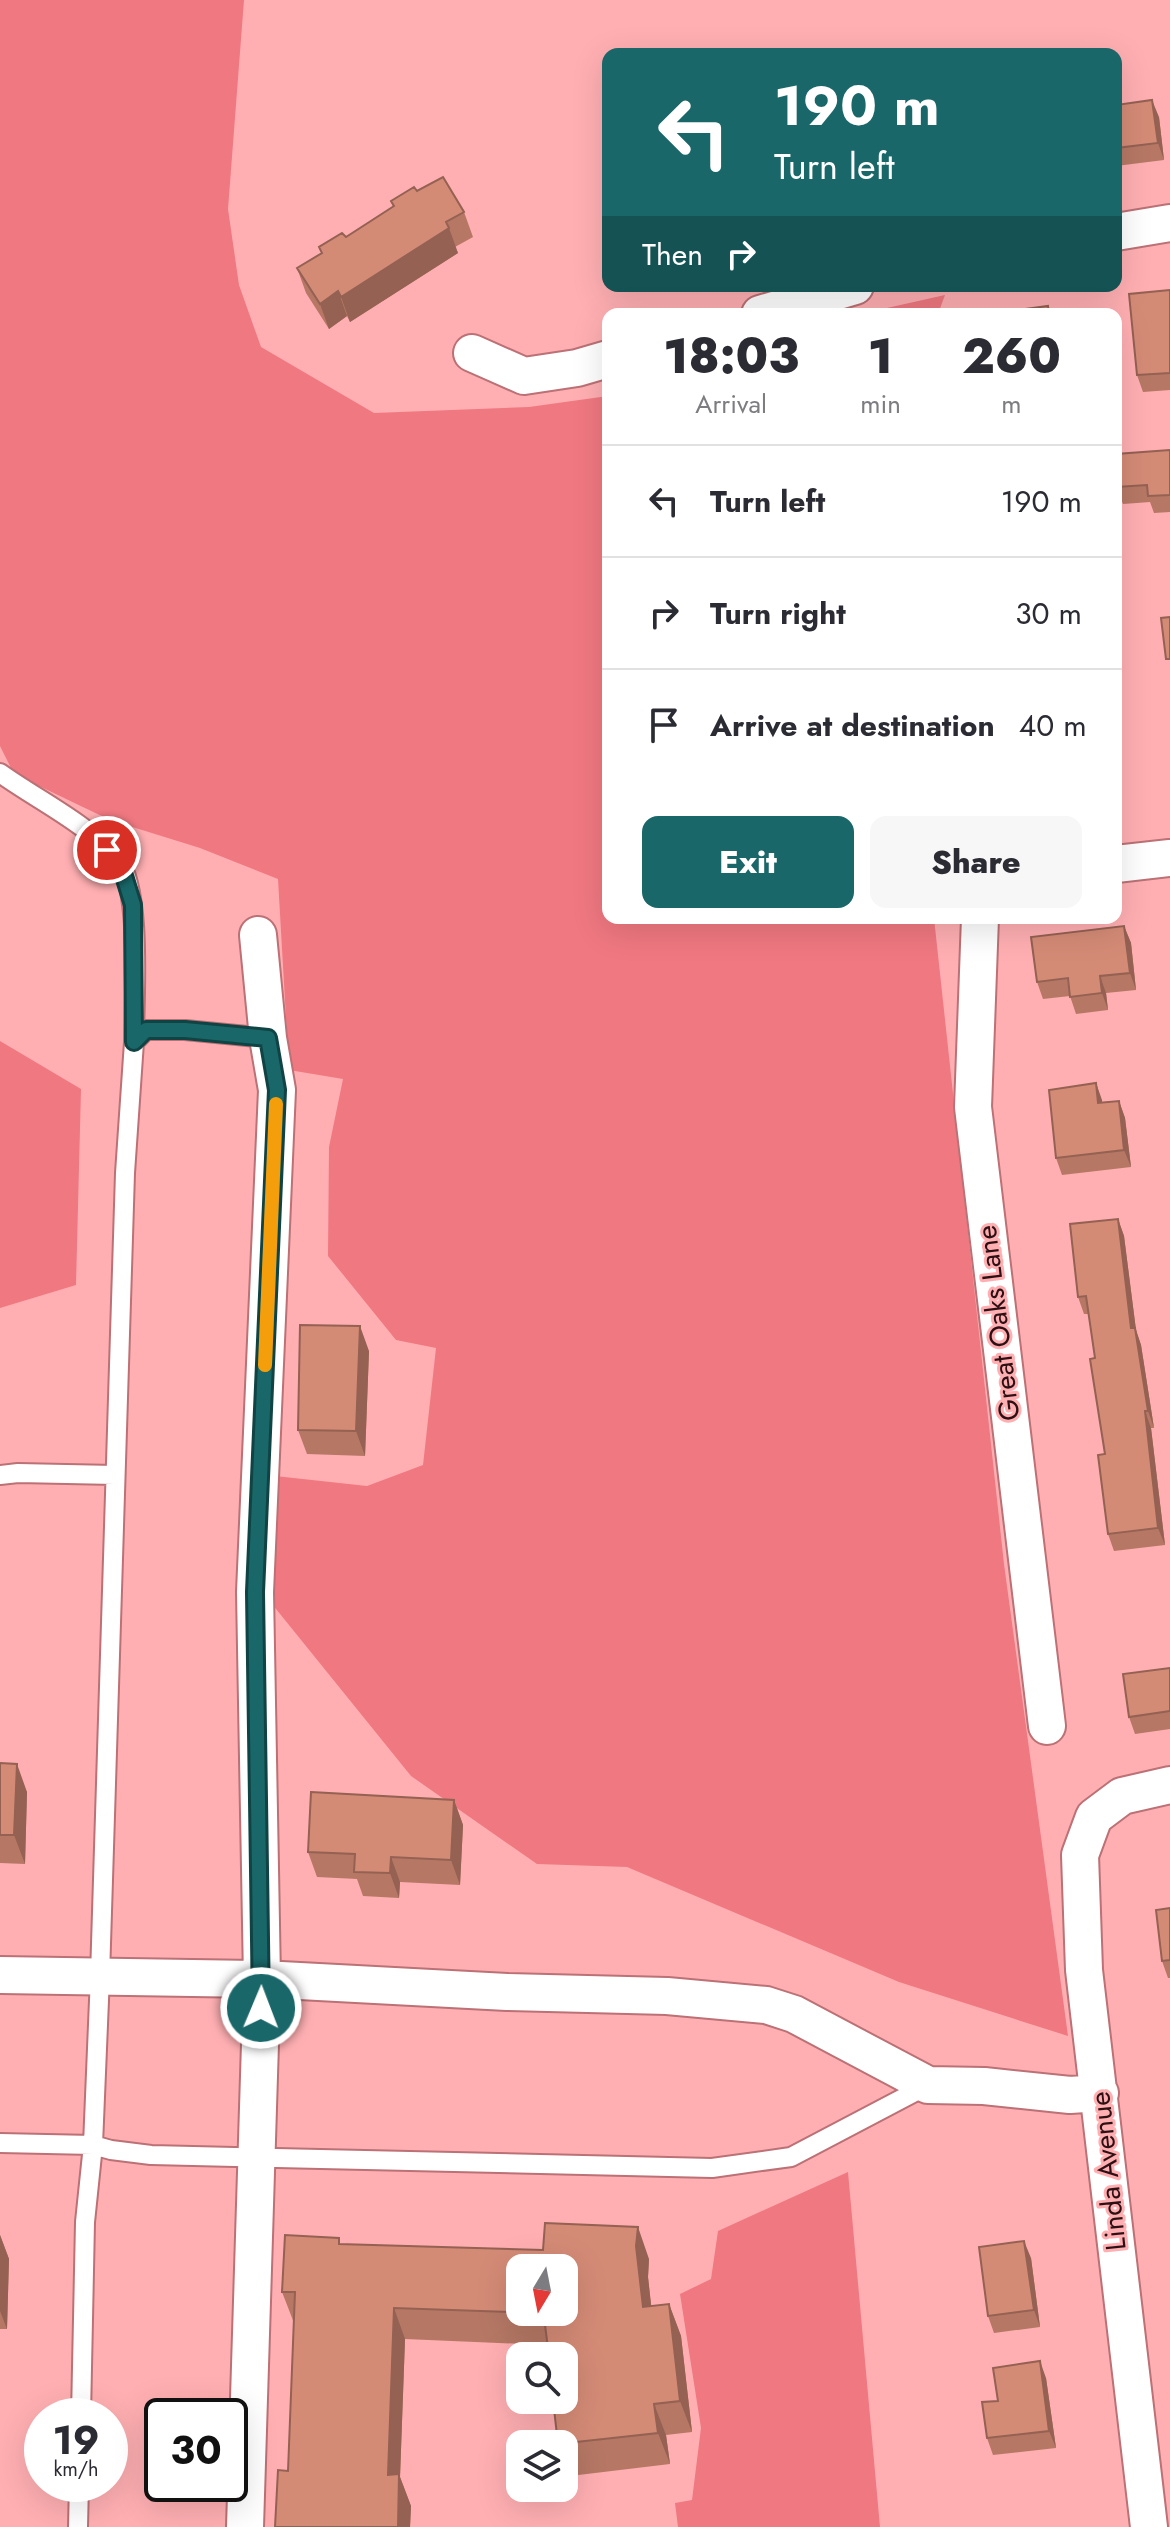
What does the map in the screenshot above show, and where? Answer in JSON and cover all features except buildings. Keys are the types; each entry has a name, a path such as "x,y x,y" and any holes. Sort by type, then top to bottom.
{"street":[{"path":"1122,231 1170,223"},
{"path":"780,308 835,292"},
{"path":"472,353 524,376 602,361"},
{"path":"1122,863 1170,858"},
{"name":"Great Oaks Lane","path":"980,924 973,1107 1047,1726"},
{"path":"245,2527 262,1979 255,1592 277,1090 268,1038 258,935"},
{"name":"Linda Avenue","path":"1149,2527 1084,1970 1079,1900 1080,1855 1094,1817 1122,1796 1170,1785"},
{"path":"0,1975 262,1979 507,1992 667,1996 766,2005 794,2014 928,2085 984,2086 1070,2095 1100,2093"}],"lane":[{"path":"0,773 94,836 120,863 133,905 134,1042 125,1173 100,1976 93,2145 85,2222 81,2398"},
{"path":"134,1042 146,1030 185,1030 268,1038"},
{"path":"0,1475 115,1475"},
{"path":"0,2143 93,2145 151,2155 712,2168 791,2157 928,2085"},
{"path":"78,2527 79,2502"}],"shaded area":[{"path":"0,0 244,0 228,209 239,285 261,347 374,413 529,407 602,397 602,924 935,924 1004,1564 1068,2036 899,1982 627,1867 537,1864 411,1776 272,1604 275,1476 367,1486 423,1465 436,1348 396,1340 328,1256 329,1147 343,1079 289,1070 278,879 200,848 110,820 14,774 0,746"},
{"path":"945,295 940,308 887,308"},
{"path":"0,1041 81,1089 76,1285 0,1308"},
{"path":"848,2172 880,2527 678,2527 675,2503 692,2500 701,2428 680,2294 711,2279 718,2231"}],"slow traffic":[{"path":"265,1365 276,1104"}],"route":[{"path":"107,850 120,863 133,905 134,1042 146,1030 185,1030 268,1038 277,1090 255,1592 261,2008"}]}
